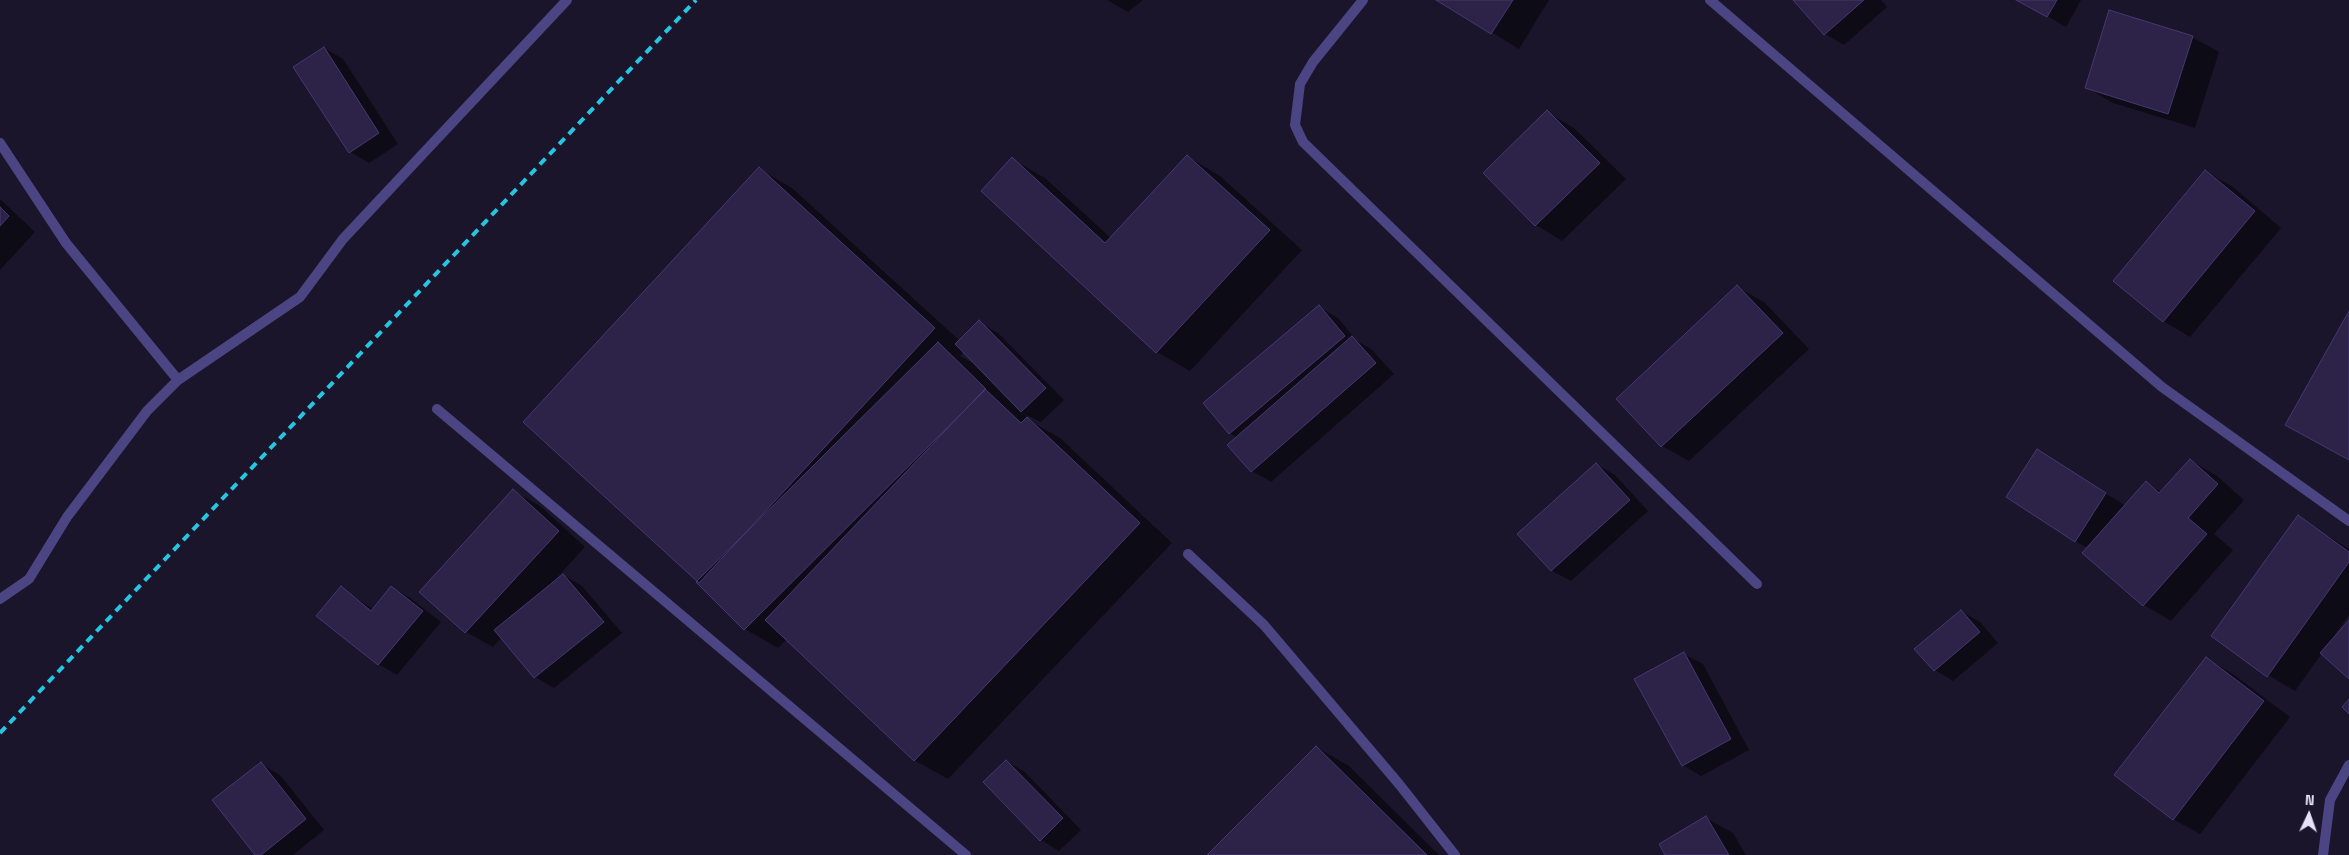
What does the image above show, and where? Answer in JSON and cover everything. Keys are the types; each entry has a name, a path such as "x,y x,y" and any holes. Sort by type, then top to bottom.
{"street":[{"path":"0,599 29,579 67,517 148,411 178,380 300,297 343,239 566,0"},
{"path":"1363,0 1313,62 1300,84 1295,125 1303,142 1757,584"},
{"path":"1710,0 2162,387 2349,521"},
{"path":"0,143 66,243 178,380"},
{"path":"437,409 966,855"},
{"path":"1188,554 1264,625 1399,784 1455,855"},
{"path":"2323,855 2330,800 2349,765"}],"building":[{"path":"1436,0 1513,0 1491,34"},
{"path":"1793,0 1864,0 1824,35"},
{"path":"2016,0 2057,0 2047,17"},
{"path":"2109,10 2193,36 2168,114 2085,88"},
{"path":"324,47 379,133 349,153 293,67"},
{"path":"1547,110 1600,163 1535,226 1483,173"},
{"path":"1187,155 1270,230 1156,353 981,191 1012,157 1105,243"},
{"path":"759,167 935,328 699,583 523,422"},
{"path":"2205,170 2255,211 2163,322 2113,281"},
{"path":"0,207 9,216 0,226"},
{"path":"1737,285 1783,333 1661,447 1616,399"},
{"path":"1319,305 1345,336 1229,434 1203,403"},
{"path":"2349,311 2349,460 2285,425"},
{"path":"979,320 1046,388 1021,412 955,344"},
{"path":"1352,336 1376,363 1251,472 1227,445"},
{"path":"938,342 986,389 744,630 696,582"},
{"path":"985,389 1021,423 1027,417 1140,523 914,761 765,620"},
{"path":"2037,449 2106,493 2075,542 2006,497"},
{"path":"2190,459 2218,484 2188,518 2207,534 2143,606 2082,553 2146,481 2159,493"},
{"path":"1596,463 1630,500 1551,571 1517,534"},
{"path":"513,489 559,531 465,633 419,592"},
{"path":"2298,515 2349,552 2349,562 2267,677 2211,636"},
{"path":"563,574 604,622 534,678 494,630"},
{"path":"341,586 371,611 391,586 423,611 378,665 316,616"},
{"path":"1961,610 1980,632 1934,671 1914,649"},
{"path":"2349,620 2349,679 2320,653"},
{"path":"1684,652 1731,739 1682,766 1634,679"},
{"path":"2206,657 2264,701 2173,820 2114,775"},
{"path":"2349,699 2349,714 2342,707"},
{"path":"1316,746 1427,855 1207,855"},
{"path":"1006,760 1063,818 1040,841 983,782"},
{"path":"261,762 306,819 261,855 255,855 212,800"},
{"path":"1706,816 1729,855 1665,855 1659,844"}],"railway":[{"path":"0,733 696,0"}]}
